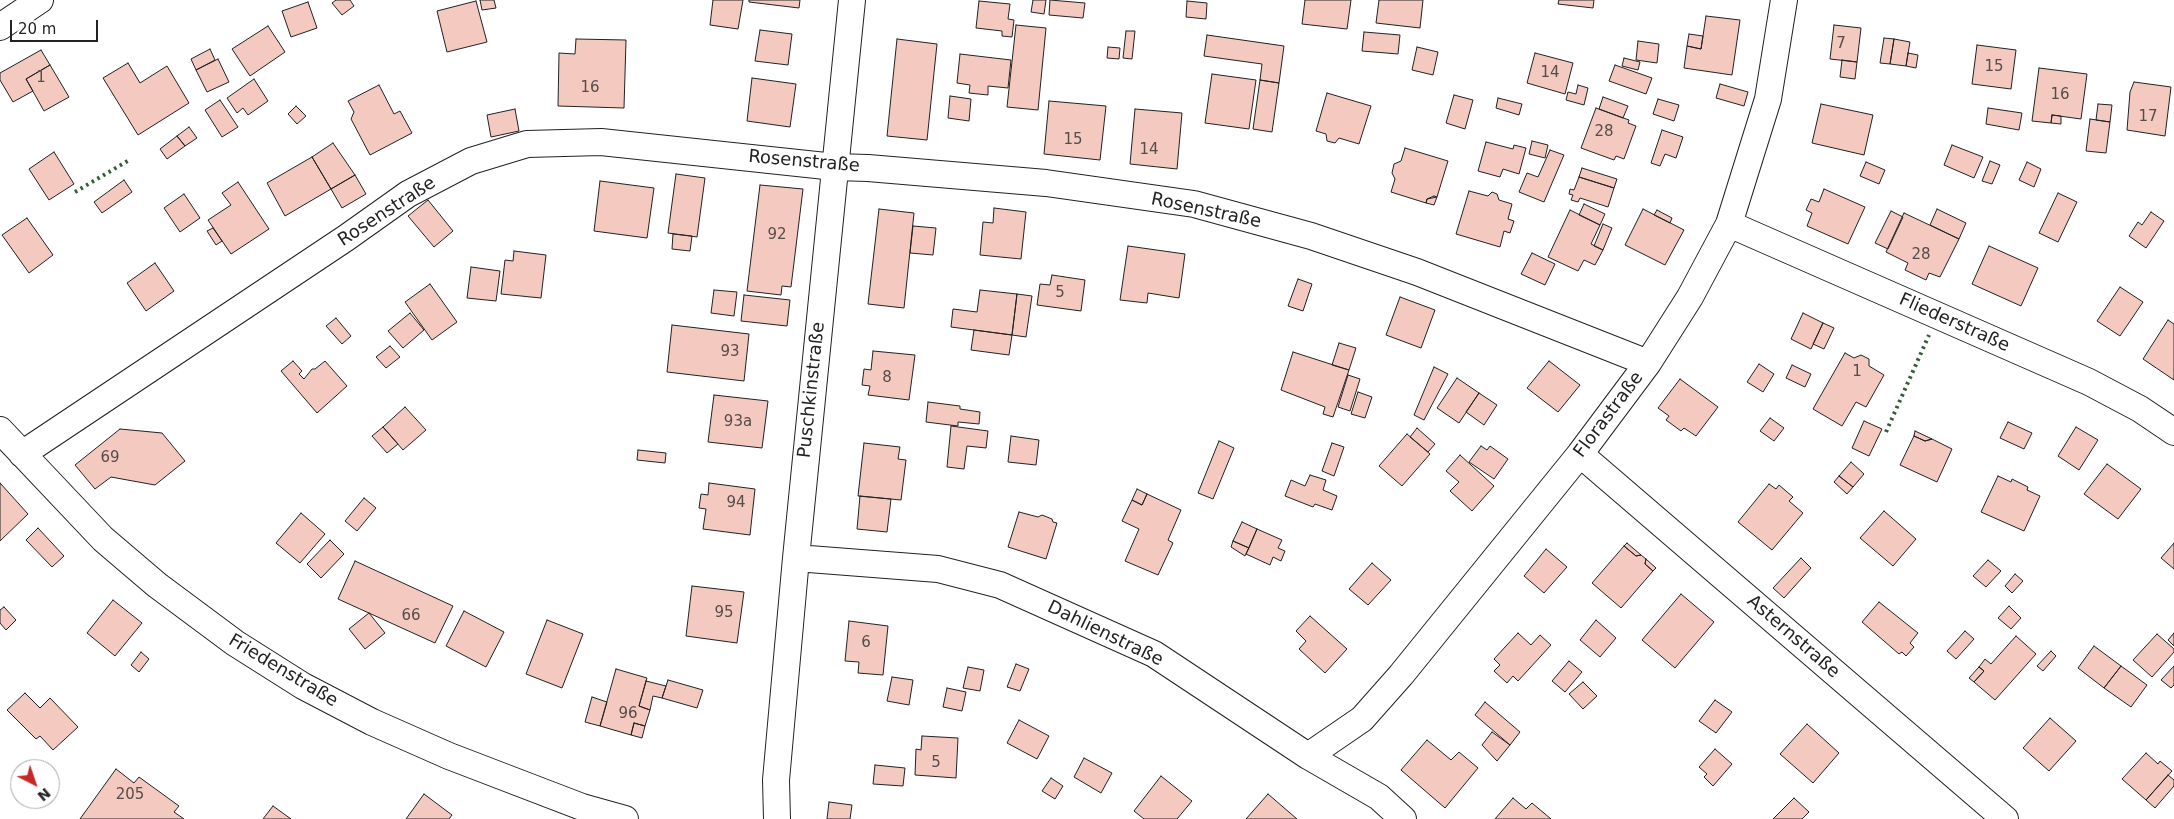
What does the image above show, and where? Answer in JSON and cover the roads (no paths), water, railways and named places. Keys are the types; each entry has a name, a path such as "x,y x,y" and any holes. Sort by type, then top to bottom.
{"street":[{"path":"0,27 40,0"},
{"name":"Puschkinstraße","path":"777,819 776,780 796,558 852,0"},
{"name":"Florastraße","path":"1308,756 1362,720 1402,675 1580,454 1648,363 1690,297 1729,224 1768,99 1784,0"},
{"name":"Rosenstraße","path":"22,454 346,238 408,194 471,161 527,144 601,142 835,167 1046,183 1194,204 1311,236 1417,272 1648,363"},
{"name":"Fliederstraße","path":"1729,224 2090,382 2140,409 2174,432"},
{"name":"Friedenstraße","path":"0,430 103,539 157,585 235,643 303,686 372,722 450,756 582,807 625,819"},
{"name":"Asternstraße","path":"1580,454 2005,819"},
{"name":"Dahlienstraße","path":"796,558 938,569 1000,585 1154,654 1308,756 1379,797 1403,819"},
{"name":"Puschkinstraße","path":"764,819 776,780"}]}
